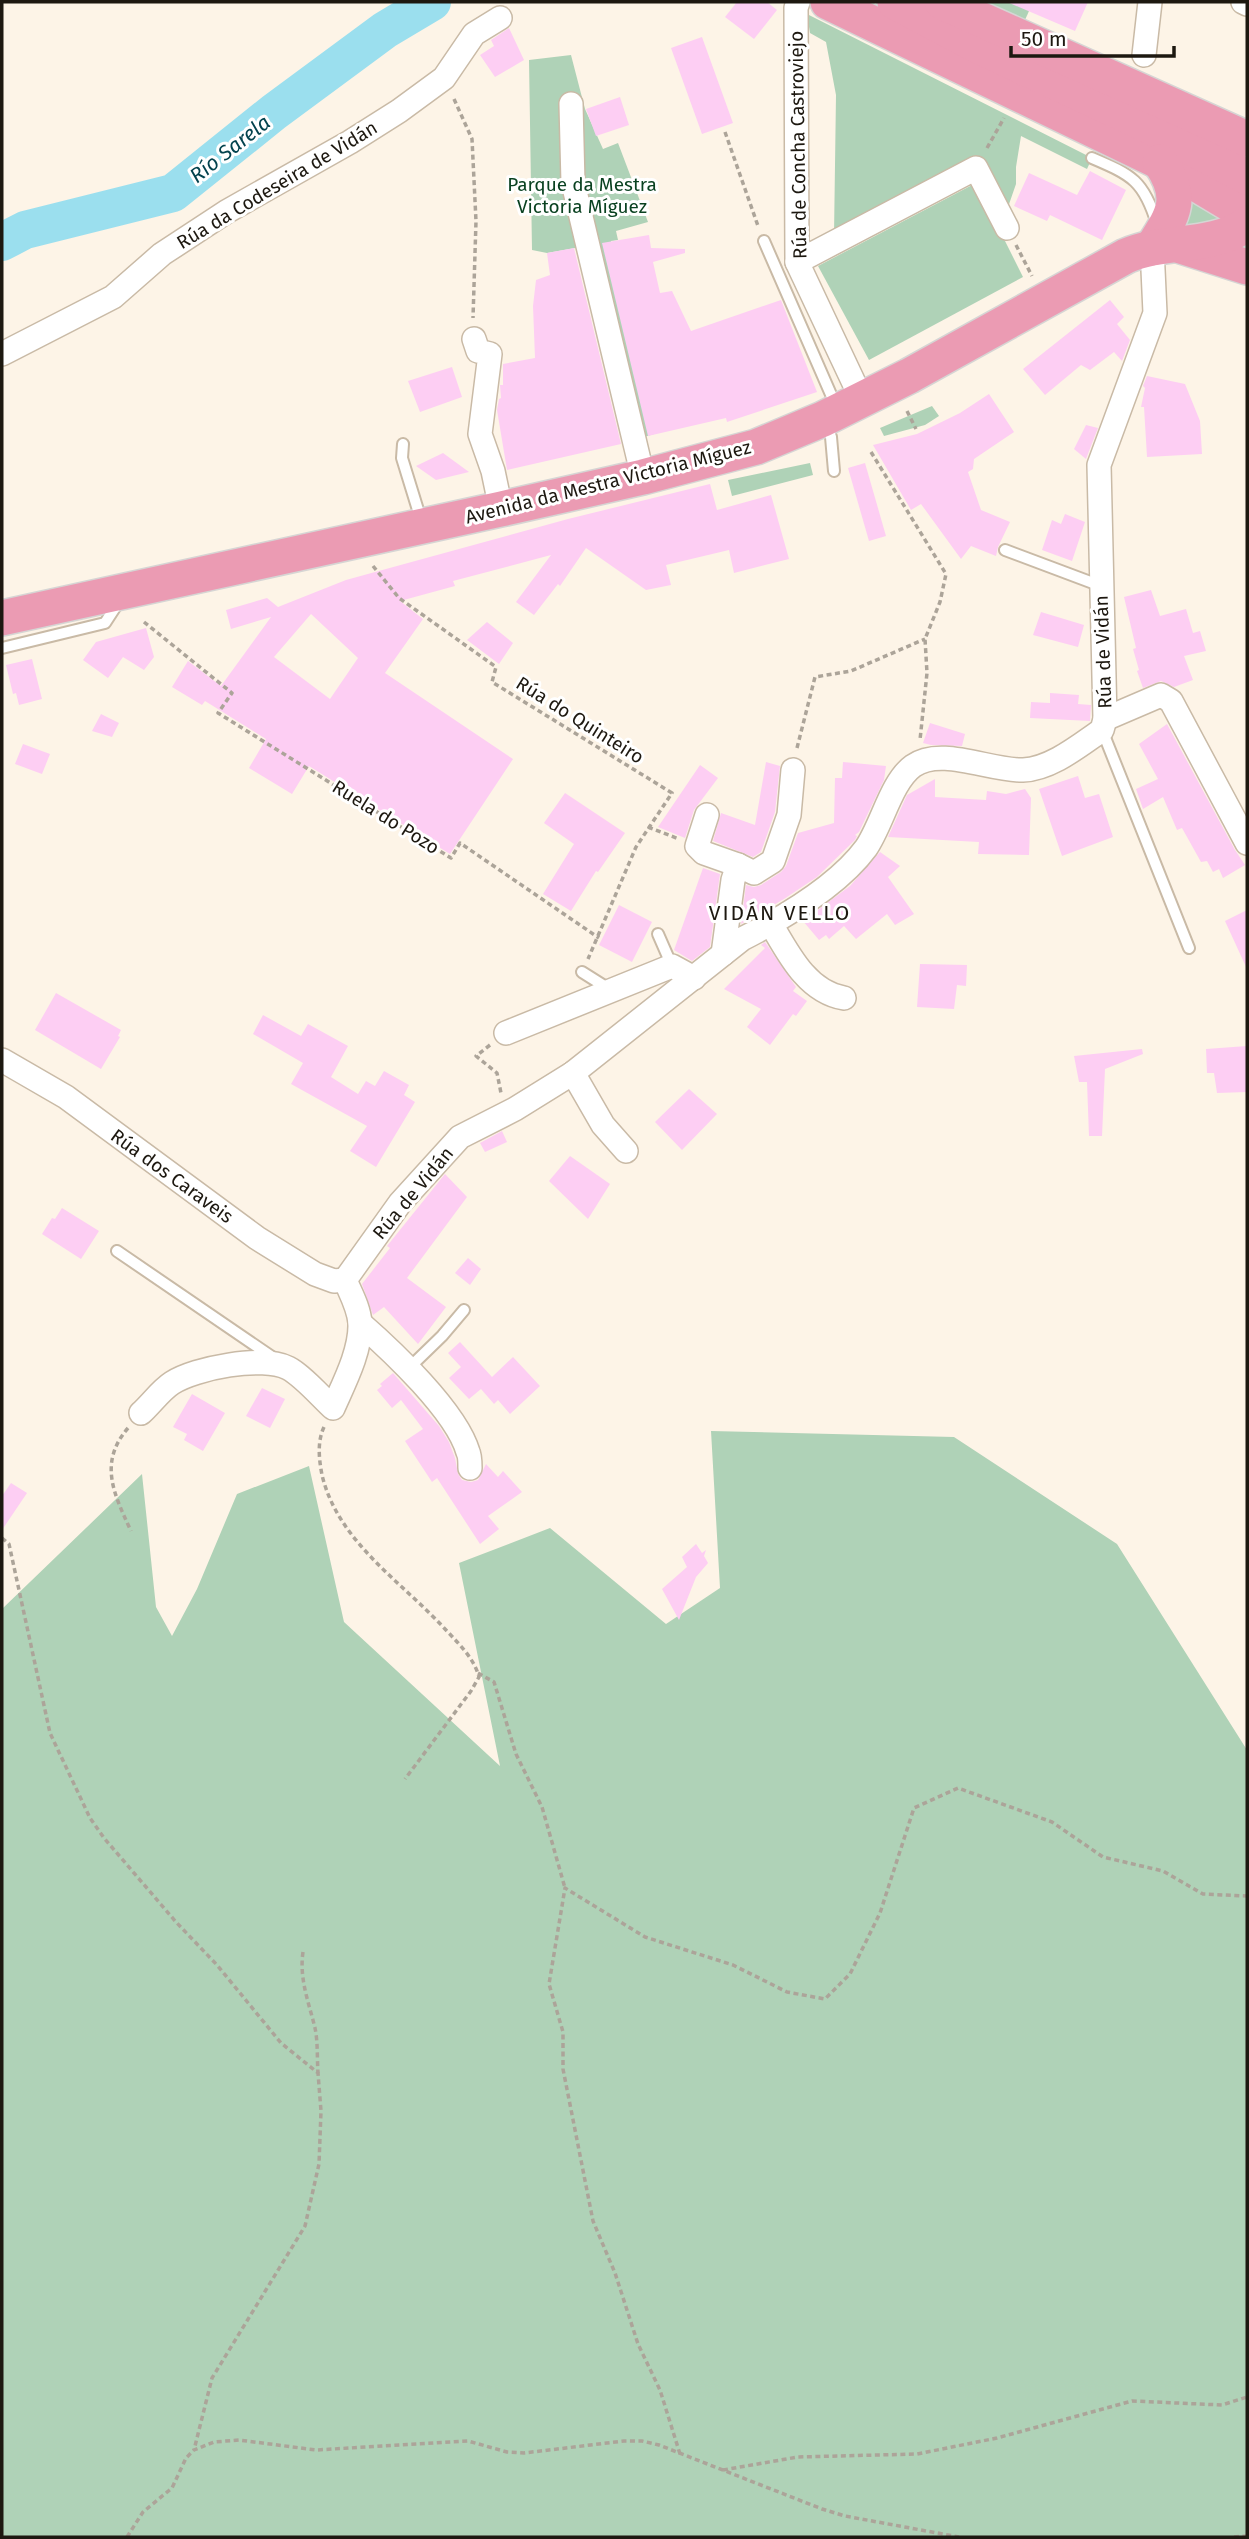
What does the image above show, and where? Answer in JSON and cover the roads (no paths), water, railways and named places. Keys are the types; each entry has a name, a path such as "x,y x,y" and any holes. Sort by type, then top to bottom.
{"main road":[{"path":"828,2 1160,162 1235,207 1247,223"},
{"path":"861,2 980,47"},
{"path":"895,2 980,47 1147,125 1247,177"},
{"path":"942,2 1247,139"},
{"path":"1160,162 1169,176 1175,199 1163,243 1247,267"},
{"name":"Avenida da Mestra Victoria Míguez","path":"2,618 643,477 756,447 841,410 1017,318 1134,252 1163,243 1226,234 1247,223"}],"street":[{"name":"Rúa de Concha Castroviejo","path":"798,2 797,262 841,410"},
{"path":"1144,55 1150,2"},
{"name":"Rúa da Codeseira de Vidán","path":"2,354 113,297 162,254 215,219 399,111 444,78 474,34 499,18"},
{"path":"571,104 573,183 643,477"},
{"path":"797,262 976,168 1007,228"},
{"name":"Rúa de Vidán","path":"345,1280 400,1203 460,1137 498,1118 573,1073 742,939 771,924 825,888 865,849 902,778 913,766 924,760 940,757 1025,771 1051,762 1104,724 1100,465 1155,313 1163,243"},
{"path":"474,339 478,351 490,354 480,434 493,471 501,509"},
{"path":"1104,724 1161,695 1171,701 1247,843"},
{"path":"708,815 697,846 704,853 754,873 774,861 789,815 793,770"},
{"path":"723,954 737,865"},
{"path":"771,924 788,953 815,986 844,998"},
{"path":"506,1033 673,966 694,978"},
{"name":"Rúa dos Caraveis","path":"2,1060 66,1097 257,1238 314,1274 334,1281 345,1280"},
{"path":"573,1073 603,1125 626,1152"},
{"path":"141,1413 171,1383 192,1373 220,1366 250,1364 271,1364 289,1368 333,1408 354,1355 360,1323 345,1280"},
{"path":"360,1323 426,1387 455,1426 468,1452 470,1468"}],"lane":[{"path":"1092,158 1134,179 1145,193 1163,243"},
{"path":"764,241 775,281 841,410 831,437 834,471"},
{"path":"403,444 402,458 423,526"},
{"path":"1005,550 1101,586"},
{"path":"2,648 105,623 127,590"},
{"path":"1104,724 1189,948"},
{"path":"659,934 673,966"},
{"path":"582,972 611,991"},
{"path":"117,1251 289,1368"},
{"path":"408,1369 464,1310"}],"waterway":[{"name":"Río Sarela","path":"2,242 25,230 173,193 274,112 385,30 432,2"}],"district":[{"name":"VIDÁN VELLO","path":"780,913"}],"park label":[{"name":"Parque da Mestra Victoria Míguez","path":"582,195"}]}
